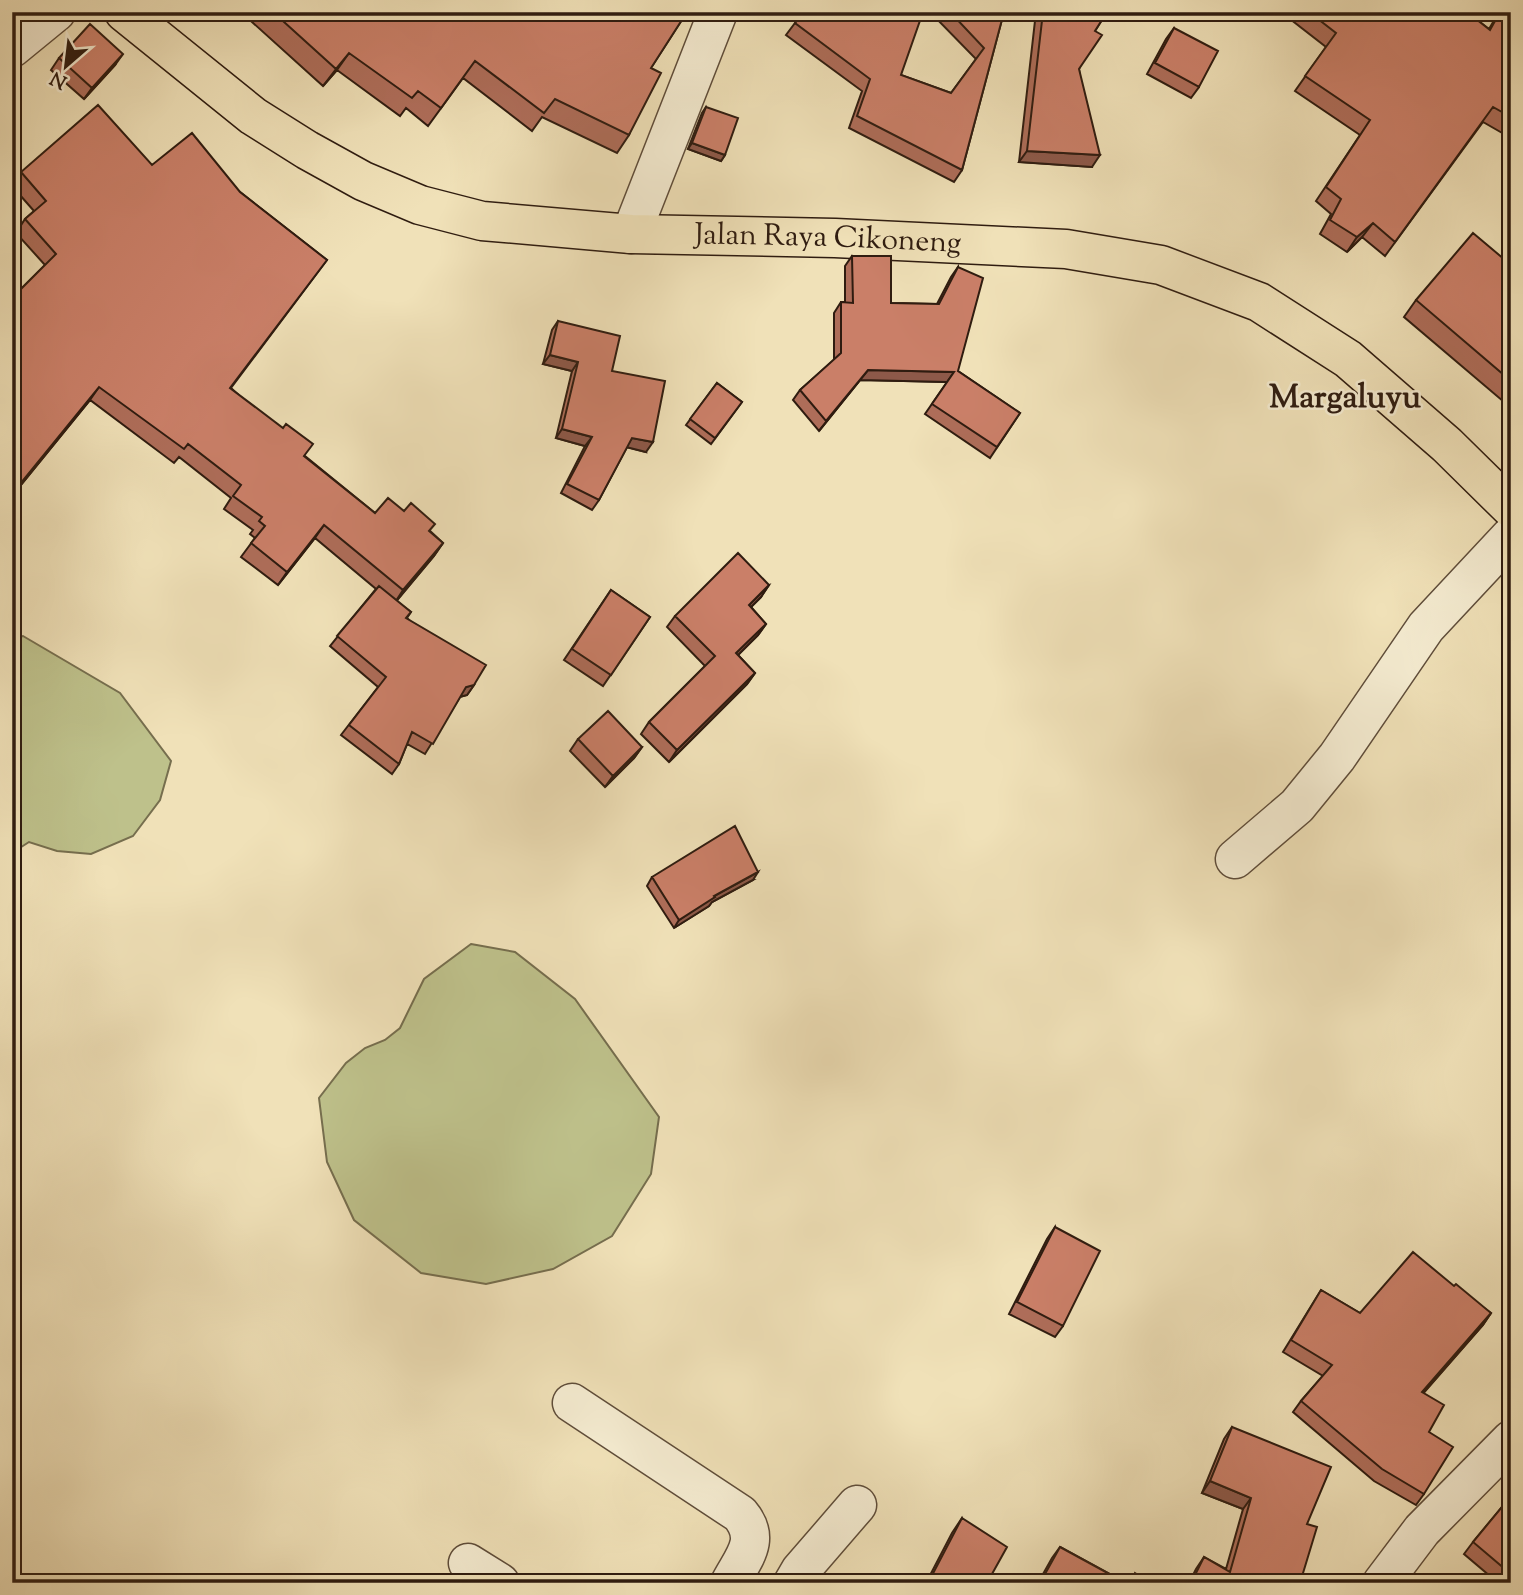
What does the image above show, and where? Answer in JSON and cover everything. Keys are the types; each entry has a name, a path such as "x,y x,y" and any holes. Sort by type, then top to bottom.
{"highway":[{"name":"Jalan Raya Cikoneng","path":"124,12 253,116 363,181 421,205 482,221 631,234 835,238 1066,249 1161,265 1259,302 1348,359 1447,445 1511,508"}],"street":[{"path":"12,48 56,12"},
{"path":"631,234 718,12"},
{"path":"1235,859 1297,806 1337,757 1426,627 1511,536"},
{"path":"572,1403 740,1514 747,1522 750,1546 730,1583"},
{"path":"1382,1583 1422,1530 1511,1440"},
{"path":"750,1546 796,1577 857,1505"}],"green space":[{"path":"23,636 120,693 171,761 160,800 133,836 91,854 57,851 29,842 12,853 12,638"},
{"path":"471,944 515,952 575,999 659,1117 651,1174 612,1236 553,1269 486,1284 421,1273 354,1220 327,1162 319,1098 346,1063 365,1048 385,1040 400,1028 424,979"}],"building":[{"path":"273,12 687,12 651,68 661,73 629,135 555,99 544,113 475,61 441,108 418,91 412,98 349,53 336,69"},
{"path":"804,12 923,12 901,75 951,93 984,48 950,12 1004,12 962,170 857,116 870,79 795,23"},
{"path":"1043,12 1107,12 1095,31 1102,35 1079,69 1100,155 1027,151"},
{"path":"1309,12 1467,12 1490,30 1500,12 1511,12 1511,117 1493,107 1395,242 1373,223 1357,237 1330,220 1341,199 1326,187 1370,120 1305,76 1336,33"},
{"path":"90,24 123,54 92,88 59,58"},
{"path":"1174,28 1218,51 1199,87 1155,63"},
{"path":"98,105 152,165 192,133 240,192 327,260 230,388 283,428 286,424 313,444 304,456 375,513 388,498 404,511 411,503 435,524 429,531 443,543 403,590 324,525 287,572 251,543 265,526 259,521 262,517 233,496 241,485 188,444 184,449 99,387 12,494 12,298 56,254 25,219 46,201 21,172"},
{"path":"706,107 738,118 725,155 692,143"},
{"path":"1473,233 1511,265 1511,381 1416,300"},
{"path":"852,256 891,256 891,303 939,304 958,267 983,278 958,371 1020,413 997,447 932,404 954,372 868,370 826,421 800,390 841,353 841,302 853,303"},
{"path":"558,321 620,336 612,371 665,381 653,442 632,438 599,500 567,484 592,437 562,429 578,362 550,355"},
{"path":"717,383 742,402 715,438 690,419"},
{"path":"738,553 769,585 749,605 766,624 736,653 755,673 677,750 649,722 715,656 675,616"},
{"path":"379,586 411,612 406,618 486,665 474,685 466,687 433,744 412,732 399,764 349,725 386,677 337,636"},
{"path":"611,590 650,617 611,675 572,649"},
{"path":"608,711 642,747 613,776 578,739"},
{"path":"735,826 758,872 714,896 679,920 652,877"},
{"path":"1055,1227 1100,1251 1063,1326 1017,1302"},
{"path":"1413,1252 1491,1313 1422,1392 1444,1405 1429,1432 1453,1447 1424,1494 1382,1469 1301,1401 1332,1365 1291,1340 1321,1290 1360,1313"},
{"path":"1232,1427 1331,1467 1307,1524 1317,1527 1300,1583 1291,1583 1272,1576 1268,1583 1191,1583 1204,1557 1230,1572 1251,1498 1210,1481"},
{"path":"1511,1496 1511,1583 1497,1583 1506,1570 1473,1542"},
{"path":"962,1518 1007,1547 987,1583 928,1583"},
{"path":"1060,1547 1126,1583 1040,1583"},
{"path":"1135,1573 1152,1583 1130,1583"}],"district":[{"name":"Margaluyu","path":"1345,399"}]}
